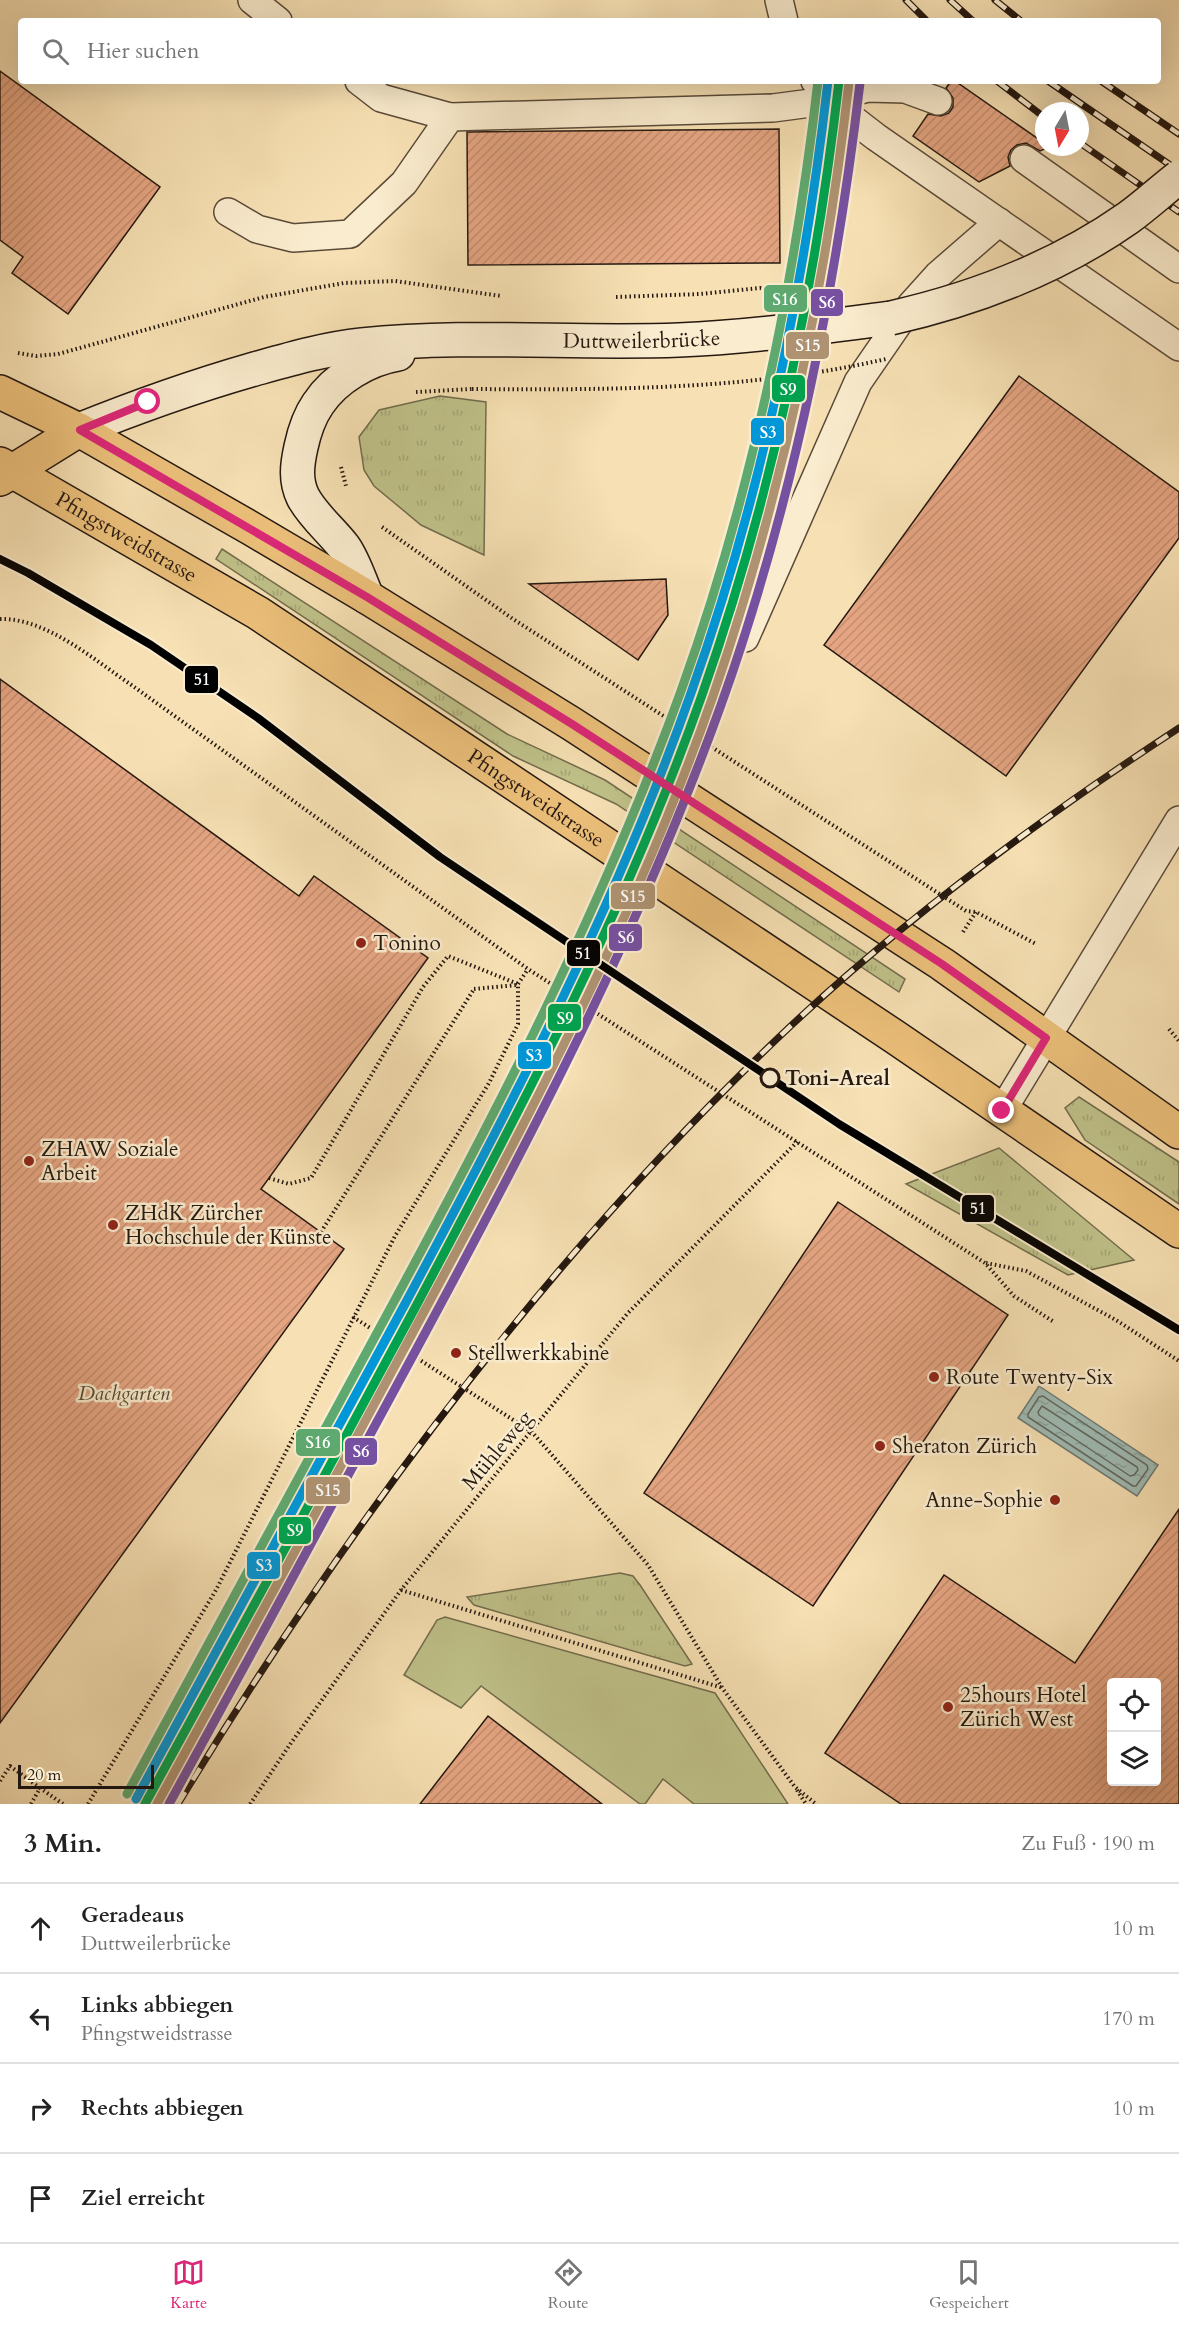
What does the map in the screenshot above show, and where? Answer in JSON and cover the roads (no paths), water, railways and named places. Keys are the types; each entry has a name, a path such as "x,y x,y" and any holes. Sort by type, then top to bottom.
{"main road":[{"path":"0,392 80,430 367,597 572,724 922,951 1179,1132"},
{"path":"5,471 80,430"},
{"name":"Pfingstweidstrasse","path":"5,471 258,613 1179,1231"}],"street":[{"name":"Duttweilerbrücke","path":"80,430 148,402 299,356 360,346 473,339 678,340 778,333 902,316 979,294 1067,254 1130,217 1179,177"},
{"path":"367,597 345,548 320,521 304,498 298,480 297,464 304,432 318,404 352,372 379,357 473,339"}],"lane":[{"path":"779,0 783,18"},
{"path":"255,1 275,18"},
{"path":"362,84 381,98 450,117 773,108 811,103 822,89"},
{"path":"822,89 905,89 938,101"},
{"path":"822,89 876,138 1179,347"},
{"path":"228,212 257,229 293,238 350,234 404,183 450,117"},
{"path":"1024,159 1179,269"},
{"path":"745,638 858,382 910,305 938,275 999,222"},
{"path":"1002,1111 1179,820"}],"water":[{"path":"1039,1386 1158,1465 1137,1496 1018,1418"}],"railway":[{"path":"906,0 924,18"},
{"path":"950,0 970,18"},
{"path":"995,0 1017,18"},
{"path":"1001,84 1035,110"},
{"path":"1052,84 1179,171"},
{"path":"1105,84 1179,134"},
{"path":"1089,149 1179,212"},
{"path":"178,1804 310,1599 380,1498 453,1401 530,1305 609,1213 692,1123 825,994 922,913 1074,799 1179,728"}],"place":[{"name":"Tonino","path":"361,943"},
{"name":"Toni-Areal","path":"770,1078"},
{"name":"ZHAW Soziale Arbeit","path":"29,1161"},
{"name":"ZHdK Zürcher Hochschule der Künste","path":"113,1225"},
{"name":"Stellwerkkabine","path":"456,1353"},
{"name":"Route Twenty-Six","path":"934,1377"},
{"name":"Sheraton Zürich","path":"880,1446"},
{"name":"Anne-Sophie","path":"1055,1500"},
{"name":"25hours Hotel Zürich West","path":"948,1707"}],"park label":[{"name":"Dachgarten","path":"124,1393"}]}
